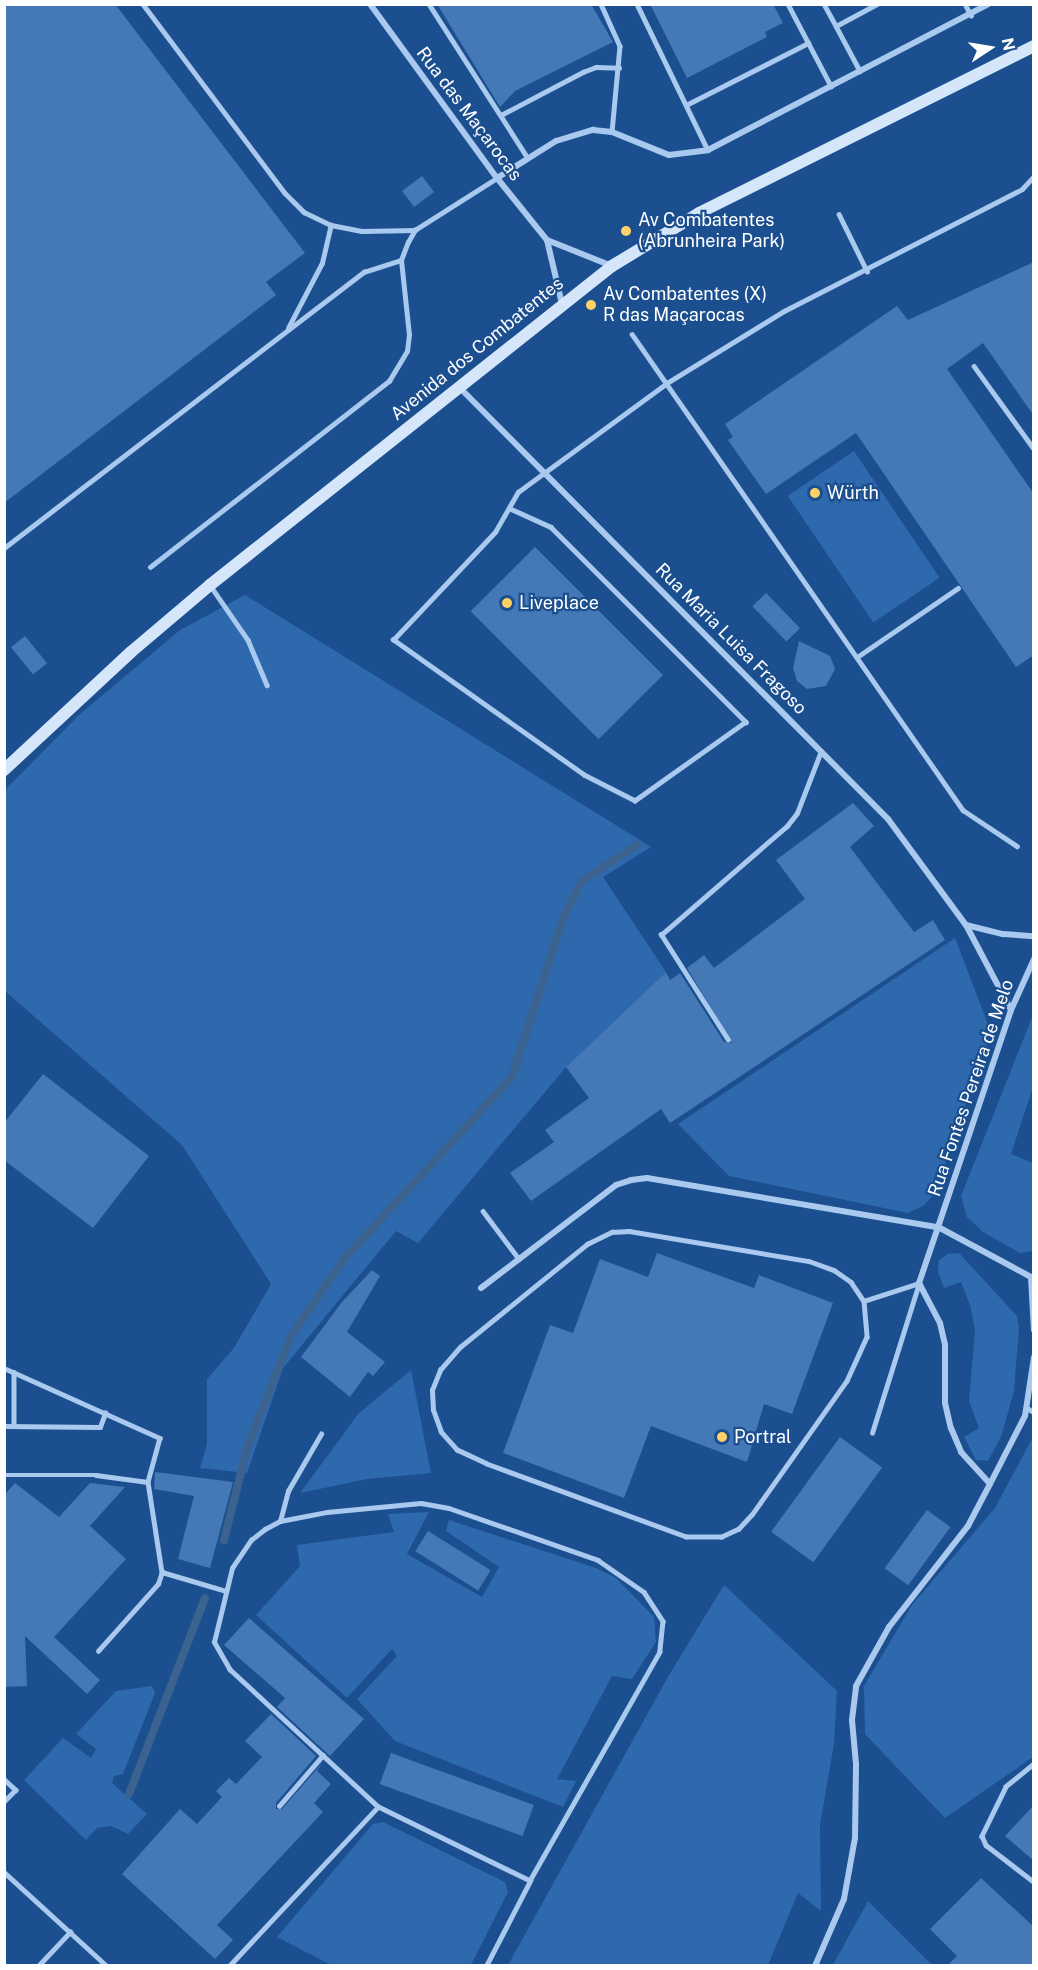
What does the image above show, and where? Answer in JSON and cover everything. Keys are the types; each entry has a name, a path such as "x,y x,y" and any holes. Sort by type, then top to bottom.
{"street":[{"name":"Rua das Maçarocas","path":"370,4 497,178 547,240 562,304"},
{"path":"497,178 528,158 575,133 612,132 669,155 708,150 971,15 988,4"},
{"name":"Avenida dos Combatentes","path":"4,770 131,652 210,585 612,266 699,213 1034,46"},
{"name":"Rua das Maçarocas","path":"547,240 612,266"},
{"name":"Rua Maria Luisa Fragoso","path":"459,386 821,751 909,844 966,925 1011,1010"},
{"path":"966,925 1003,934 1034,936"},
{"name":"Rua Fontes Pereira de Melo","path":"919,1283 1011,1010 1034,959"},
{"path":"481,1288 616,1185 647,1178 938,1227 1032,1276 1034,1330"},
{"path":"919,1283 940,1323 945,1345 945,1403 951,1428 961,1452 990,1484"},
{"path":"815,1965 844,1899 855,1838 856,1764 852,1720 856,1686 889,1627 968,1526 1027,1408 1034,1357"}],"lane":[{"path":"142,4 285,193 304,212 331,225 361,231 415,230 497,178"},
{"path":"429,4 528,158"},
{"path":"601,4 618,36 619,68 612,132"},
{"path":"637,4 708,150"},
{"path":"788,4 831,86"},
{"path":"825,4 860,71"},
{"path":"836,26 877,4"},
{"path":"965,4 971,15"},
{"path":"686,105 808,43"},
{"path":"501,115 596,67 619,68"},
{"path":"509,508 551,527 747,722 635,801 584,775 393,640 495,532 518,492 667,383 784,311 867,271 1022,189 1034,176"},
{"path":"839,214 867,271"},
{"path":"285,332 322,263 331,225"},
{"path":"150,567 389,381 407,351 409,335 401,260 415,230"},
{"path":"4,548 364,272 401,260"},
{"path":"632,334 963,810 1017,846"},
{"path":"974,366 1034,449"},
{"path":"210,585 248,640 267,685"},
{"path":"857,657 958,588"},
{"path":"728,1040 661,934 787,826 797,813 821,751"},
{"path":"483,1211 519,1259"},
{"path":"629,1231 809,1261 834,1270 850,1282 864,1301 867,1337 847,1381 752,1515 739,1529 722,1537 686,1537 488,1464 457,1450 441,1432 433,1410 432,1390 440,1370 460,1347 586,1244 612,1232 629,1231"},
{"path":"864,1301 919,1283"},
{"path":"872,1433 919,1283"},
{"path":"4,1368 160,1438 148,1482 162,1572 158,1584 98,1651"},
{"path":"14,1372 14,1426"},
{"path":"1027,1408 1034,1412"},
{"path":"4,1426 100,1427 105,1413"},
{"path":"280,1521 288,1491 321,1434"},
{"path":"4,1475 86,1474 148,1482"},
{"path":"486,1965 530,1881 660,1652 664,1634 656,1607 630,1578 598,1560 449,1508 422,1503 394,1504 280,1521 251,1540 232,1568 226,1591 214,1642 222,1661 378,1806 530,1881"},
{"path":"162,1572 226,1591"},
{"path":"279,1806 323,1755"},
{"path":"1034,1764 1006,1787 982,1836 986,1845 1034,1882"},
{"path":"4,1779 16,1790 4,1802"},
{"path":"229,1965 378,1806"},
{"path":"4,1872 106,1965"},
{"path":"38,1965 70,1932"}],"shaded area":[{"path":"854,451 940,578 873,623 788,496"},
{"path":"245,595 651,847 603,877 666,972 566,1067 418,1243 396,1231 283,1368 247,1473 200,1468 207,1444 207,1379 234,1348 271,1284 182,1145 5,991 4,791 79,715 180,630"},
{"path":"955,938 991,1032 935,1193 923,1206 908,1213 729,1176 678,1124"},
{"path":"1033,1015 1033,1087 1011,1154 1033,1163 1033,1251 1020,1253 983,1232 967,1217 961,1196"},
{"path":"959,1253 1017,1316 1019,1328 1014,1391 1001,1437 988,1461 976,1460 964,1437 979,1428 969,1401 975,1330 970,1305 961,1282 944,1288 938,1272 939,1260 948,1254"},
{"path":"411,1370 431,1473 367,1479 300,1493 359,1413"},
{"path":"1033,1437 1033,1757 945,1818 865,1734 864,1686 912,1605 995,1508"},
{"path":"429,1512 407,1554 482,1597 499,1567 446,1531 449,1520 596,1568 616,1578 654,1617 656,1642 632,1679 612,1676 557,1779 576,1781 563,1807 395,1741 357,1699 397,1656 392,1649 347,1698 256,1615 300,1566 297,1545 394,1532 388,1514"},
{"path":"724,1585 837,1691 834,1744 820,1825 821,1911 798,1893 768,1965 508,1965 669,1675"},
{"path":"152,1686 155,1693 123,1774 114,1776 112,1783 147,1814 128,1834 111,1826 97,1828 86,1840 24,1780 63,1738 91,1758 96,1749 76,1734 116,1691"},
{"path":"383,1822 505,1882 508,1892 471,1965 331,1965 277,1937 373,1824"},
{"path":"868,1901 932,1965 833,1965"}],"building":[{"path":"4,4 115,4 305,253 266,282 276,295 4,503"},
{"path":"437,4 591,4 613,42 515,91 500,107"},
{"path":"650,4 773,4 783,23 765,32 767,37 687,78"},
{"path":"422,176 434,192 414,207 402,191"},
{"path":"1034,262 1034,416 983,343 947,369 1034,494 1034,655 1016,667 856,433 766,494 728,440 733,437 725,424 897,306 908,320"},
{"path":"535,547 663,675 599,739 471,611"},
{"path":"766,593 800,628 786,641 752,606"},
{"path":"25,636 47,663 33,675 11,647"},
{"path":"799,641 830,656 835,669 826,686 807,689 797,681 793,668"},
{"path":"853,803 874,826 850,847 914,932 933,920 945,940 670,1123 661,1109 531,1201 510,1173 554,1142 545,1130 589,1098 566,1067 666,972 670,980 680,973 724,1042 732,1043 687,968 704,955 714,968 805,899 776,860"},
{"path":"43,1074 149,1156 93,1228 4,1160 4,1123"},
{"path":"657,1253 754,1288 759,1275 833,1303 792,1414 764,1404 747,1462 651,1426 624,1498 503,1453 550,1325 573,1333 600,1259 648,1277"},
{"path":"372,1270 380,1276 347,1332 385,1362 373,1376 368,1372 350,1397 301,1357 342,1302"},
{"path":"840,1437 882,1468 813,1562 771,1532"},
{"path":"155,1472 233,1482 210,1568 178,1559 194,1496 154,1489"},
{"path":"15,1483 59,1517 90,1483 125,1487 90,1526 126,1559 54,1637 100,1680 87,1694 25,1636 27,1686 4,1687 4,1495"},
{"path":"927,1510 950,1527 908,1585 885,1568"},
{"path":"428,1531 491,1570 478,1591 415,1551"},
{"path":"249,1618 364,1719 330,1756 277,1707 285,1698 224,1645"},
{"path":"271,1714 316,1756 276,1803 276,1809 282,1809 323,1762 317,1771 331,1784 314,1803 323,1812 217,1925 233,1940 215,1959 122,1874 180,1809 197,1824 222,1797 216,1791 229,1778 236,1784 262,1757 245,1741"},
{"path":"391,1753 534,1805 523,1836 380,1784"},
{"path":"1034,1805 1034,1861 1005,1836"},
{"path":"981,1878 1034,1927 1034,1965 948,1965 957,1956 930,1929"}],"waterway":[{"path":"224,1540 248,1445 291,1336 344,1259 512,1077 563,918 582,881 637,845"},
{"path":"129,1794 205,1598"}],"place":[{"name":"Av Combatentes (Abrunheira Park)","path":"626,231"},
{"name":"Av Combatentes (X) R das Maçarocas","path":"591,305"},
{"name":"Würth","path":"815,493"},
{"name":"Liveplace","path":"507,603"},
{"name":"Portral","path":"722,1437"}]}
